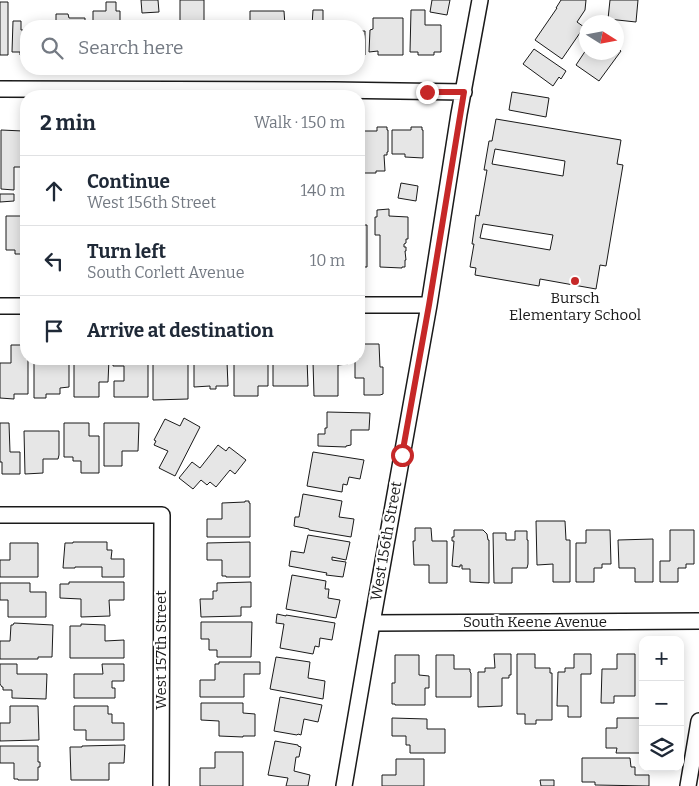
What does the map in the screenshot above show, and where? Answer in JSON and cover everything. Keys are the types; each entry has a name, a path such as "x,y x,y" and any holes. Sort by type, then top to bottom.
{"street":[{"name":"West 156th Street","path":"344,786 429,305 480,0"},
{"path":"0,89 334,90"},
{"path":"365,90 464,92"},
{"path":"365,305 429,305"},
{"path":"0,306 20,306"},
{"name":"West 157th Street","path":"0,515 162,515 161,786"},
{"name":"South Keene Avenue","path":"372,623 699,621"},
{"path":"688,786 698,731"}],"building":[{"path":"141,0 158,0 159,12 142,13"},
{"path":"180,0 204,0 204,20 180,20"},
{"path":"432,0 450,0 447,15 430,12"},
{"path":"561,0 586,0 585,10 582,15 579,15 577,22 579,23 579,34 562,59 535,40"},
{"path":"610,0 638,0 636,22 624,21 624,15 608,15"},
{"path":"0,2 8,2 8,55 0,55"},
{"path":"106,2 116,2 116,11 120,11 120,20 93,20 93,11 106,11"},
{"path":"313,10 323,10 323,20 312,20"},
{"path":"411,10 425,10 425,25 441,25 441,52 434,52 434,55 418,55 418,52 410,52"},
{"path":"250,11 284,11 285,20 250,20"},
{"path":"56,14 68,14 69,18 85,18 85,20 56,20"},
{"path":"373,18 403,18 403,55 378,55 378,51 369,52 370,30 373,29"},
{"path":"13,21 20,21 20,52 12,52"},
{"path":"534,49 566,71 553,86 523,64"},
{"path":"579,60 614,60 599,81 576,65"},
{"path":"512,92 549,98 546,117 509,110"},
{"path":"496,119 621,140 617,164 623,165 606,266 600,265 596,289 540,279 539,286 475,275 476,268 470,267 474,244 472,244 476,215 479,216 487,170 484,170 489,141 492,141","holes":["495,149 565,161 563,176 492,164","483,224 553,235 550,250 480,238"]},
{"path":"377,127 387,127 388,130 388,152 387,155 384,155 385,171 365,173 365,131 377,131"},
{"path":"411,127 422,127 423,158 405,157 405,154 392,154 392,130 411,130"},
{"path":"1,130 20,131 20,167 14,167 14,190 1,189"},
{"path":"401,183 418,186 416,201 398,198"},
{"path":"0,194 14,194 14,201 0,202"},
{"path":"389,209 389,216 408,217 408,239 406,239 404,244 404,247 406,247 406,260 405,267 402,268 380,267 380,235 375,235 375,217 377,217 377,210"},
{"path":"6,216 20,216 20,254 15,254 15,250 6,250"},
{"path":"365,225 367,225 367,267 365,267"},
{"path":"365,344 379,344 380,367 383,367 383,394 364,395 364,378 355,378 355,365 365,365"},
{"path":"11,345 20,345 20,365 28,365 28,394 14,394 14,399 0,398 0,363 11,363"},
{"path":"34,365 69,365 69,387 60,388 60,394 46,394 46,398 34,398"},
{"path":"74,365 109,365 108,382 99,382 99,397 74,397"},
{"path":"148,365 148,397 114,397 114,381 124,381 124,366 113,366"},
{"path":"153,365 188,365 188,399 153,400"},
{"path":"194,365 227,365 228,386 216,386 216,389 210,389 210,386 194,387"},
{"path":"234,365 268,365 268,386 258,386 258,396 234,396"},
{"path":"273,365 307,365 308,386 273,386"},
{"path":"313,365 338,365 338,396 314,396"},
{"path":"327,412 370,413 369,430 351,430 351,445 346,447 318,446 318,434 325,434 325,428 327,428"},
{"path":"184,418 200,427 175,476 159,468 168,451 154,445 156,441 154,440 165,419 180,426"},
{"path":"0,423 9,423 10,452 20,452 20,474 2,474 2,462 0,462"},
{"path":"64,423 89,423 89,436 99,436 99,473 81,473 81,461 73,461 73,457 64,457"},
{"path":"104,423 139,423 138,451 122,451 122,466 104,466"},
{"path":"24,431 59,431 58,459 43,459 43,473 25,474"},
{"path":"218,445 226,451 229,447 246,460 235,474 230,470 216,487 210,482 207,485 201,480 193,489 179,478 192,462 200,468"},
{"path":"313,452 364,460 360,479 349,477 347,485 343,484 342,492 307,486"},
{"path":"303,494 342,501 339,517 354,519 351,537 294,526 295,517 299,517"},
{"path":"245,501 250,503 250,537 207,537 207,519 222,519 222,503"},
{"path":"536,521 565,521 566,540 570,540 570,582 553,582 553,564 537,565"},
{"path":"415,528 431,528 432,541 447,541 447,583 429,583 429,565 414,565 413,541 415,541"},
{"path":"454,530 483,530 487,534 489,540 489,583 470,582 470,569 462,569 462,565 460,567 452,566 454,541 452,541 452,537 454,537"},
{"path":"586,530 610,530 611,564 602,564 602,568 594,568 594,582 576,582 576,543 586,543"},
{"path":"670,530 694,530 694,564 686,564 686,568 678,568 678,582 660,582 660,561 670,561"},
{"path":"515,531 527,531 527,568 512,568 512,583 494,583 493,533 506,533 506,540 515,540"},
{"path":"308,535 350,542 346,560 332,557 332,560 346,562 343,577 289,566 291,551 304,553"},
{"path":"653,539 653,582 635,582 635,568 619,568 618,540"},
{"path":"107,542 107,550 112,550 111,559 124,559 124,577 102,577 102,567 63,568 65,543"},
{"path":"250,542 250,577 222,576 222,560 207,560 207,543"},
{"path":"10,543 38,543 38,577 0,577 0,560 10,560"},
{"path":"292,575 326,581 325,589 329,589 328,598 340,600 336,618 286,609"},
{"path":"69,582 124,582 124,600 109,600 110,616 81,617 81,599 60,598 60,584 69,584"},
{"path":"251,582 251,607 241,607 241,616 201,617 200,599 213,599 213,591 217,591 217,583"},
{"path":"0,583 30,583 30,592 46,592 46,617 8,617 8,600 0,600"},
{"path":"277,614 335,623 332,640 320,638 319,647 315,646 313,654 280,648 284,624 276,623"},
{"path":"201,622 252,622 251,657 217,657 217,650 209,650 209,639 201,639"},
{"path":"14,623 53,625 52,657 0,659 0,641 10,641 11,625"},
{"path":"81,624 105,625 105,641 124,640 124,658 70,658 70,626 81,626"},
{"path":"494,654 511,654 511,675 509,675 509,678 502,678 502,706 478,707 478,672 485,672 485,668 495,668"},
{"path":"517,654 535,654 535,668 550,668 550,673 552,673 552,720 536,720 536,724 525,724 525,714 517,714"},
{"path":"574,654 591,654 591,674 581,674 581,717 568,717 568,706 557,706 558,672 565,672 565,668 574,668"},
{"path":"617,654 635,654 635,696 614,696 614,703 601,703 602,669 617,669"},
{"path":"395,655 419,655 419,675 429,676 429,688 425,688 425,705 392,704 392,683 395,683"},
{"path":"436,655 454,655 454,669 470,669 471,697 436,697"},
{"path":"276,657 310,662 308,678 325,681 323,699 270,689"},
{"path":"219,662 260,662 260,674 244,674 244,697 200,697 200,680 215,680 215,664 219,664"},
{"path":"0,664 17,664 17,674 47,674 46,699 12,698 12,690 3,690 0,684"},
{"path":"102,664 124,664 124,681 112,681 112,688 115,688 115,698 74,698 74,674 103,674"},
{"path":"280,697 322,705 318,722 304,719 301,735 274,731"},
{"path":"201,703 243,703 243,713 255,714 255,736 219,736 219,721 201,720"},
{"path":"10,706 38,706 39,740 0,741 0,723 10,723"},
{"path":"74,706 108,706 108,714 112,714 112,723 124,723 124,740 86,740 86,730 74,730"},
{"path":"392,718 427,719 427,729 445,729 445,753 410,753 410,745 406,745 406,736 392,736"},
{"path":"617,718 639,718 639,753 616,753 617,748 606,748 606,728 617,728"},
{"path":"275,741 301,747 299,757 296,757 294,771 310,775 308,786 286,786 288,778 268,775"},
{"path":"125,745 124,763 109,763 109,780 71,780 70,747"},
{"path":"0,746 38,746 38,762 40,762 40,767 38,767 38,780 14,779 14,763 0,763"},
{"path":"215,752 243,752 243,786 200,786 200,768 215,768"},
{"path":"582,758 630,758 631,767 635,767 635,775 649,775 649,786 595,785 595,782 582,782"},
{"path":"396,759 424,759 424,786 382,786 382,775 396,775"},
{"path":"540,780 554,780 554,786 541,786"}],"place":[{"name":"Bursch Elementary School","path":"575,281"}],"route":[{"path":"402,455 464,92 427,92"}]}
